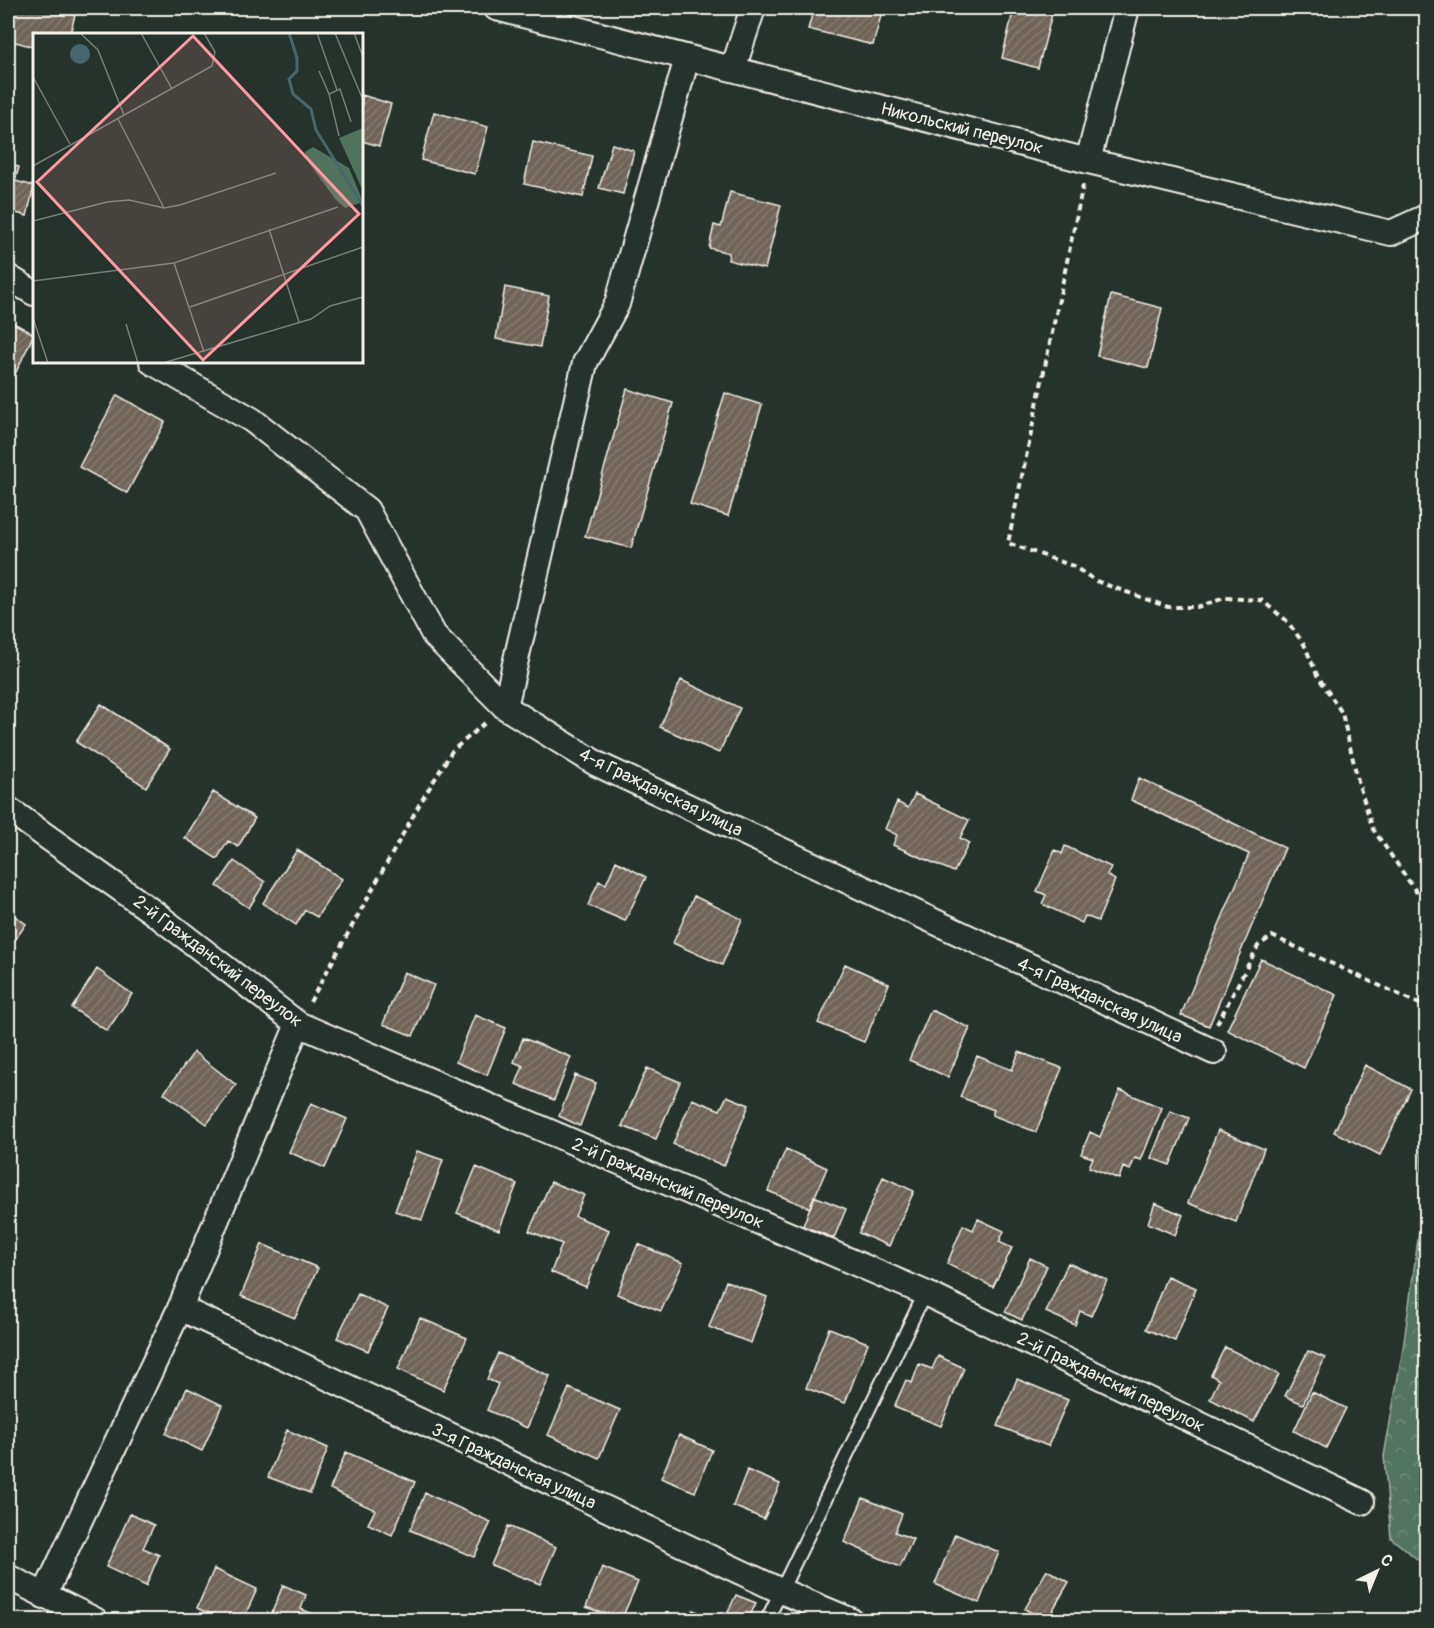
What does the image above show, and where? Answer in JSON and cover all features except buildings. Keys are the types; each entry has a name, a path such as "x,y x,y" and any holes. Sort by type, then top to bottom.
{"street":[{"name":"Никольский переулок","path":"496,8 1088,161 1391,233 1426,217"},
{"path":"733,69 753,8"},
{"path":"1088,161 1127,8"},
{"path":"505,706 585,363 617,304 687,58"},
{"path":"8,277 33,291"},
{"name":"4-я Гражданская улица","path":"154,363 252,420 367,510 434,635 505,706 597,764 1209,1050"},
{"name":"2-й Гражданский переулок","path":"8,809 157,915 298,1024 925,1293 1362,1502"},
{"path":"45,1596 180,1308 298,1024"},
{"name":"3-я Гражданская улица","path":"180,1308 781,1591 850,1620"},
{"path":"8,1577 95,1620"}],"lane":[{"path":"767,1620 925,1293"}],"path":[{"path":"1088,161 1008,543 1073,566 1096,581 1168,607 1197,607 1225,598 1261,600 1286,620 1304,644 1317,675 1342,713 1359,785 1373,829 1426,906"},
{"path":"298,1024 413,815 452,752 505,706"},
{"path":"1209,1050 1258,946 1272,936 1426,1007"}],"green space":[{"path":"1426,1139 1426,1566 1391,1538 1384,1456 1403,1349 1423,1203 1421,1151"}]}
